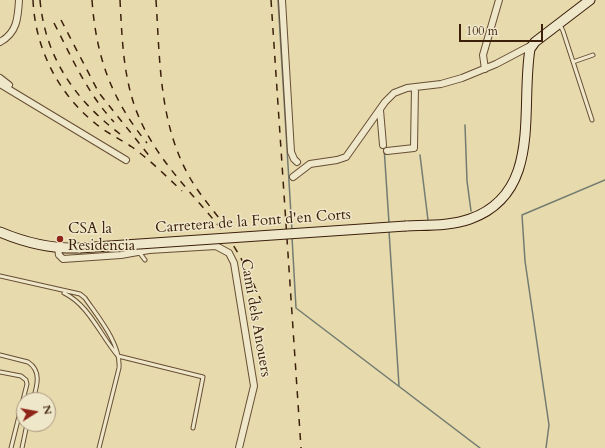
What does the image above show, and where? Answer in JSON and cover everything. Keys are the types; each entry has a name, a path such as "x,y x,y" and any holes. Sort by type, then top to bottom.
{"street":[{"path":"0,42 12,33 17,24 19,0"},
{"path":"282,0 291,152 297,162"},
{"path":"485,69 483,55 499,0"},
{"path":"293,177 310,164 337,160 346,157 394,93 414,87 440,84 485,69 532,45 590,0"},
{"name":"Carretera de la Font d'en Corts","path":"3,232 30,242 58,248 80,248 406,226 470,220 488,210 505,196 517,175 524,153 529,61 532,45"},
{"path":"0,78 16,92"},
{"path":"0,84 16,92 126,160"},
{"path":"387,151 414,148 414,87"},
{"path":"380,110 383,145"},
{"name":"Camí dels Anouers","path":"58,248 59,255 63,259 121,255 138,251 216,246 225,250 232,257 254,386 239,448"}],"lane":[{"path":"559,24 564,31 592,120"},
{"path":"573,62 593,55"},
{"path":"138,251 145,260"},
{"path":"0,276 61,291 74,292 85,298 107,333 118,356 119,368 99,448"},
{"path":"61,291 72,296 81,305 118,356 203,377 193,428"},
{"path":"0,355 28,362 31,365 38,378 35,392"},
{"path":"0,372 21,376 26,380 11,448"},
{"path":"22,448 26,432"}],"waterway":[{"path":"278,0 292,231"},
{"path":"465,125 467,181 471,211"},
{"path":"384,147 389,223"},
{"path":"420,155 428,220"},
{"path":"546,448 549,425 525,261 522,215 605,180"},
{"path":"389,231 399,386"},
{"path":"292,237 296,308 480,448"}],"railway":[{"path":"33,0 38,35 44,52 51,69 70,99 96,124 139,152 182,191"},
{"path":"40,0 48,40 65,76 89,107 120,134"},
{"path":"92,0 97,40 108,76 124,110 134,127 147,143"},
{"path":"120,0 124,56 128,83 136,110 144,128 164,161 232,243 263,305"},
{"path":"156,0 160,69 172,136 190,178 228,230"},
{"path":"271,0 301,448"},
{"path":"61,20 99,93 151,158"},
{"path":"54,23 88,87 104,111 114,122"}],"place":[{"name":"CSA la Residencia","path":"60,239"}]}
